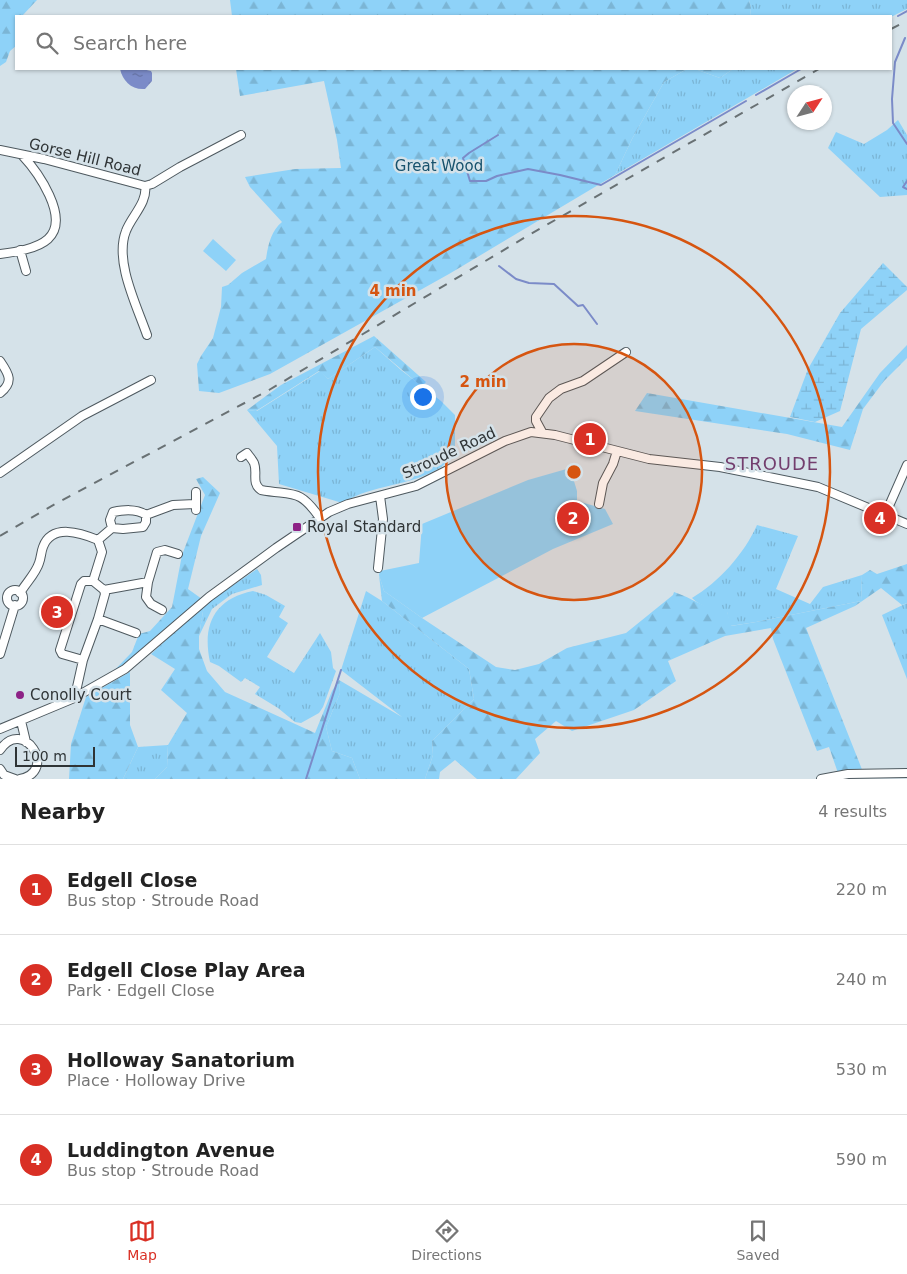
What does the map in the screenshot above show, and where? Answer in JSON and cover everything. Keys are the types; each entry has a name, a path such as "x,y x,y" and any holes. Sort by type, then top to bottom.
{"street":[{"name":"Gorse Hill Road","path":"0,150 44,159 145,186 152,184 241,134"},
{"path":"0,254 42,243 50,238 55,222 52,202 43,182 22,155"},
{"path":"145,186 145,194 126,231 123,250 131,293 147,334"},
{"path":"20,250 26,272"},
{"path":"531,432 537,415 549,398 561,389 583,381 626,352"},
{"path":"0,361 9,382 8,387 0,393"},
{"path":"0,473 82,416 151,380"},
{"path":"536,421 542,432"},
{"name":"Stroude Road","path":"0,730 72,699 125,669 210,597 274,549 320,518 348,504 416,486 505,441 531,432 542,432 617,452 668,462 720,467 818,487 907,524"},
{"path":"599,504 603,483 614,464 617,452"},
{"path":"242,457 246,453 254,463 255,482 258,488 265,491 290,493 303,498 320,518"},
{"path":"884,514 907,465"},
{"path":"146,515 173,505 196,507 196,492"},
{"path":"378,568 383,519 380,496"},
{"path":"112,528 110,520 113,512 133,511 146,515"},
{"path":"112,528 116,530 143,527 146,522 146,515"},
{"path":"98,540 112,528"},
{"path":"20,593 39,564 45,543 52,536 62,532 75,531 98,540"},
{"path":"93,580 102,552 98,540"},
{"path":"162,610 151,604 146,597 148,582 157,552 164,550 178,554"},
{"path":"77,686 83,660 104,598 104,590 93,580 84,581 81,584 60,650 62,654 83,660"},
{"path":"104,590 148,582"},
{"path":"16,590 20,593 22,600 19,604 14,605 8,602 4,596 16,590"},
{"path":"0,654 14,605"},
{"path":"98,619 136,633"},
{"path":"21,721 26,742"},
{"path":"0,750 8,742 14,740 26,742 36,751 37,764 29,776 20,779"},
{"path":"0,768 4,775 11,779"},
{"path":"821,779 848,774 907,773"}],"green space":[{"path":"0,0 37,0 23,15 15,15 15,47 10,51 6,62 0,66"},
{"path":"230,0 749,0 751,8 750,15 232,15"},
{"path":"749,0 907,0 907,9 892,16 750,15"},
{"name":"Great Wood","path":"236,70 685,70 664,82 632,139 615,175 449,274 270,374 219,393 199,391 197,364 213,338 221,307 222,287 228,285 242,273 266,259 273,234 282,222 250,187 245,177 295,169 341,168 324,81 240,96"},
{"path":"685,70 698,70 720,78 732,70 795,70 615,175 632,139 664,82"},
{"path":"698,70 732,70 720,78"},
{"path":"898,120 907,135 907,195 880,197 828,148 836,132 864,144 887,130"},
{"path":"213,239 236,260 226,271 203,251"},
{"path":"883,263 907,287 907,290 861,329 840,411 815,422 790,417 808,369 840,313"},
{"path":"374,336 426,382 418,390 421,386 375,347 328,379 319,371 256,411 247,410 281,385"},
{"path":"907,345 907,358 884,381 863,409 850,450 787,434 635,411 647,393 842,427 880,373"},
{"path":"375,347 441,401 455,415 455,453 440,468 427,475 366,492 344,502 279,484 277,446 247,410 257,411 320,371 328,379"},
{"path":"570,468 577,491 577,501 605,509 613,524 553,549 422,618 384,591 379,575 380,571 419,563 422,524 528,480"},
{"path":"203,477 220,493 201,536 188,589 202,599 134,659 108,677 132,652 139,634 150,631 172,607 182,555 205,495 196,479"},
{"path":"757,525 798,536 776,589 810,604 823,587 862,575 861,601 730,626 727,612 708,608 692,598 712,584 730,566 752,536"},
{"path":"907,564 907,603 902,605 881,588 855,606 806,628 863,772 838,773 829,747 817,751 773,639 771,628 725,636 668,661 676,681 634,710 572,731 556,721 535,739 540,753 516,779 477,779 455,760 440,772 439,779 425,779 433,755 432,741 474,699 469,669 382,601 379,575 384,591 422,618 496,667 515,670 539,664 567,648 626,633 673,595 674,592 706,606 727,611 731,626 861,601 862,575 870,570 877,574"},
{"path":"257,569 261,575 262,585 232,594 212,609 199,636 204,605"},
{"path":"253,591 266,595 285,606 279,617 288,623 267,657 294,673 320,633 331,652 333,668 336,671 323,707 319,713 301,723 295,722 278,708 255,694 260,687 245,678 241,682 219,666 210,662 208,636 214,616 220,607 229,600"},
{"path":"366,591 382,601 469,669 474,699 432,741 433,755 425,779 360,779 352,758 332,751 326,727 340,693 339,680 402,717 341,670"},
{"path":"907,603 907,679 882,615"},
{"path":"204,605 199,649 207,671 225,692 315,733 332,691 339,680 340,693 326,727 332,751 352,758 360,779 155,779 167,767 168,745 187,713 161,690 175,669 151,654"},
{"path":"130,672 130,725 138,747 123,779 69,779 71,744 86,697"},
{"path":"168,745 167,767 155,779 123,779 138,747"}],"water":[{"path":"120,70 146,70 152,73 152,81 145,89 140,89 128,84"}],"waterway":[{"path":"898,16 907,11"},
{"path":"905,38 895,62 892,99 893,123 907,144"},
{"path":"756,95 799,70"},
{"path":"498,135 463,158 470,181 486,181 497,176 528,169 601,185 746,101"},
{"path":"907,181 903,187 907,189"},
{"path":"499,266 516,279 529,283 554,284 578,306 583,305 597,324"},
{"path":"306,779 341,670"}],"railway":[{"path":"892,28 907,21"},
{"path":"0,536 55,504 269,390 529,235 817,70"}],"place":[{"name":"Edgell Close","path":"590,439"},
{"name":"Edgell Close Play Area","path":"573,518"},
{"name":"Luddington Avenue","path":"880,518"},
{"name":"Royal Standard","path":"297,527"},
{"name":"Holloway Sanatorium","path":"57,612"},
{"name":"Conolly Court","path":"20,695"}],"district":[{"name":"STROUDE","path":"772,463"}]}
